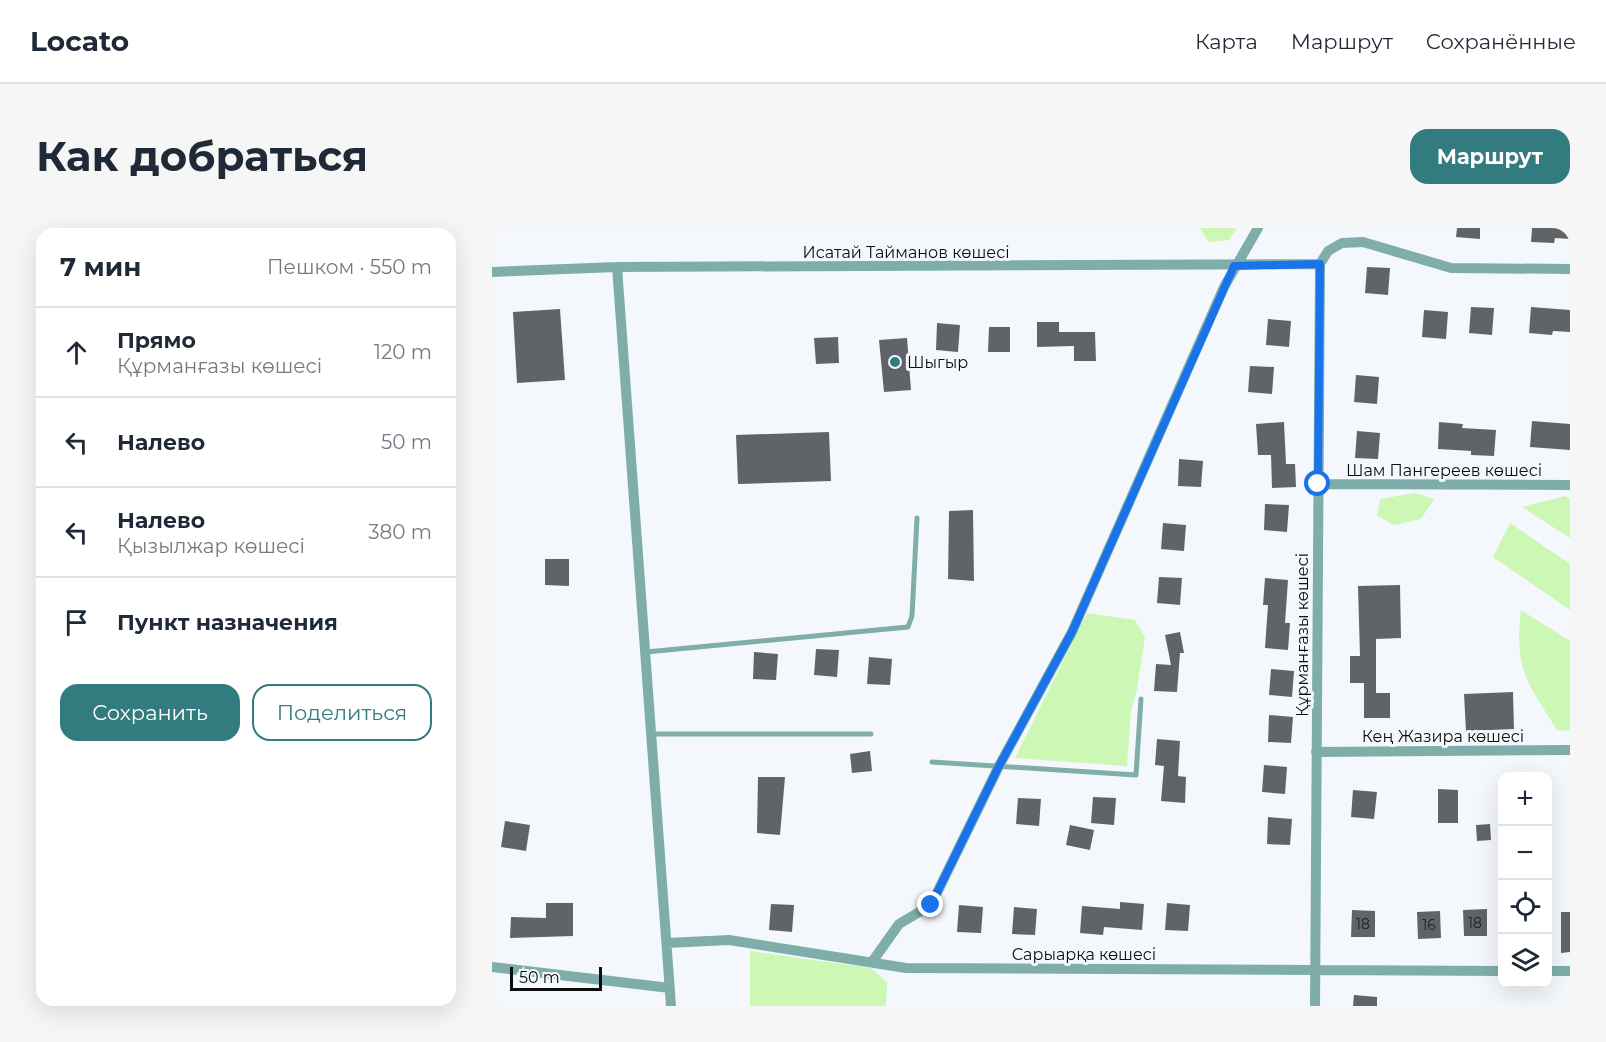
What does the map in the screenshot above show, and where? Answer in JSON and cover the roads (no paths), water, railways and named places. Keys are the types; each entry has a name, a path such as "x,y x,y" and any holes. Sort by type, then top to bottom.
{"street":[{"path":"872,962 898,924 931,905 999,766 1072,632 1234,266 1258,228"},
{"path":"1320,264 1328,251 1342,243 1363,242 1451,268 1570,269"},
{"name":"Исатай Тайманов көшесі","path":"492,272 617,267 1320,264"},
{"name":"Құрманғазы көшесі","path":"1315,1006 1320,264"},
{"path":"617,267 671,1006"},
{"name":"Шам Пангереев көшесі","path":"1318,484 1570,485"},
{"name":"Кең Жазира көшесі","path":"1316,752 1570,750"},
{"name":"Сарыарқа көшесі","path":"668,943 729,940 906,968 1498,971"},
{"path":"492,967 670,988"},
{"path":"1552,971 1570,971"}],"lane":[{"path":"644,653 908,627 912,616 917,518"},
{"path":"932,762 1136,775 1141,699"},
{"path":"650,734 871,734"}],"place":[{"name":"Шыгыр","path":"895,362"}]}
